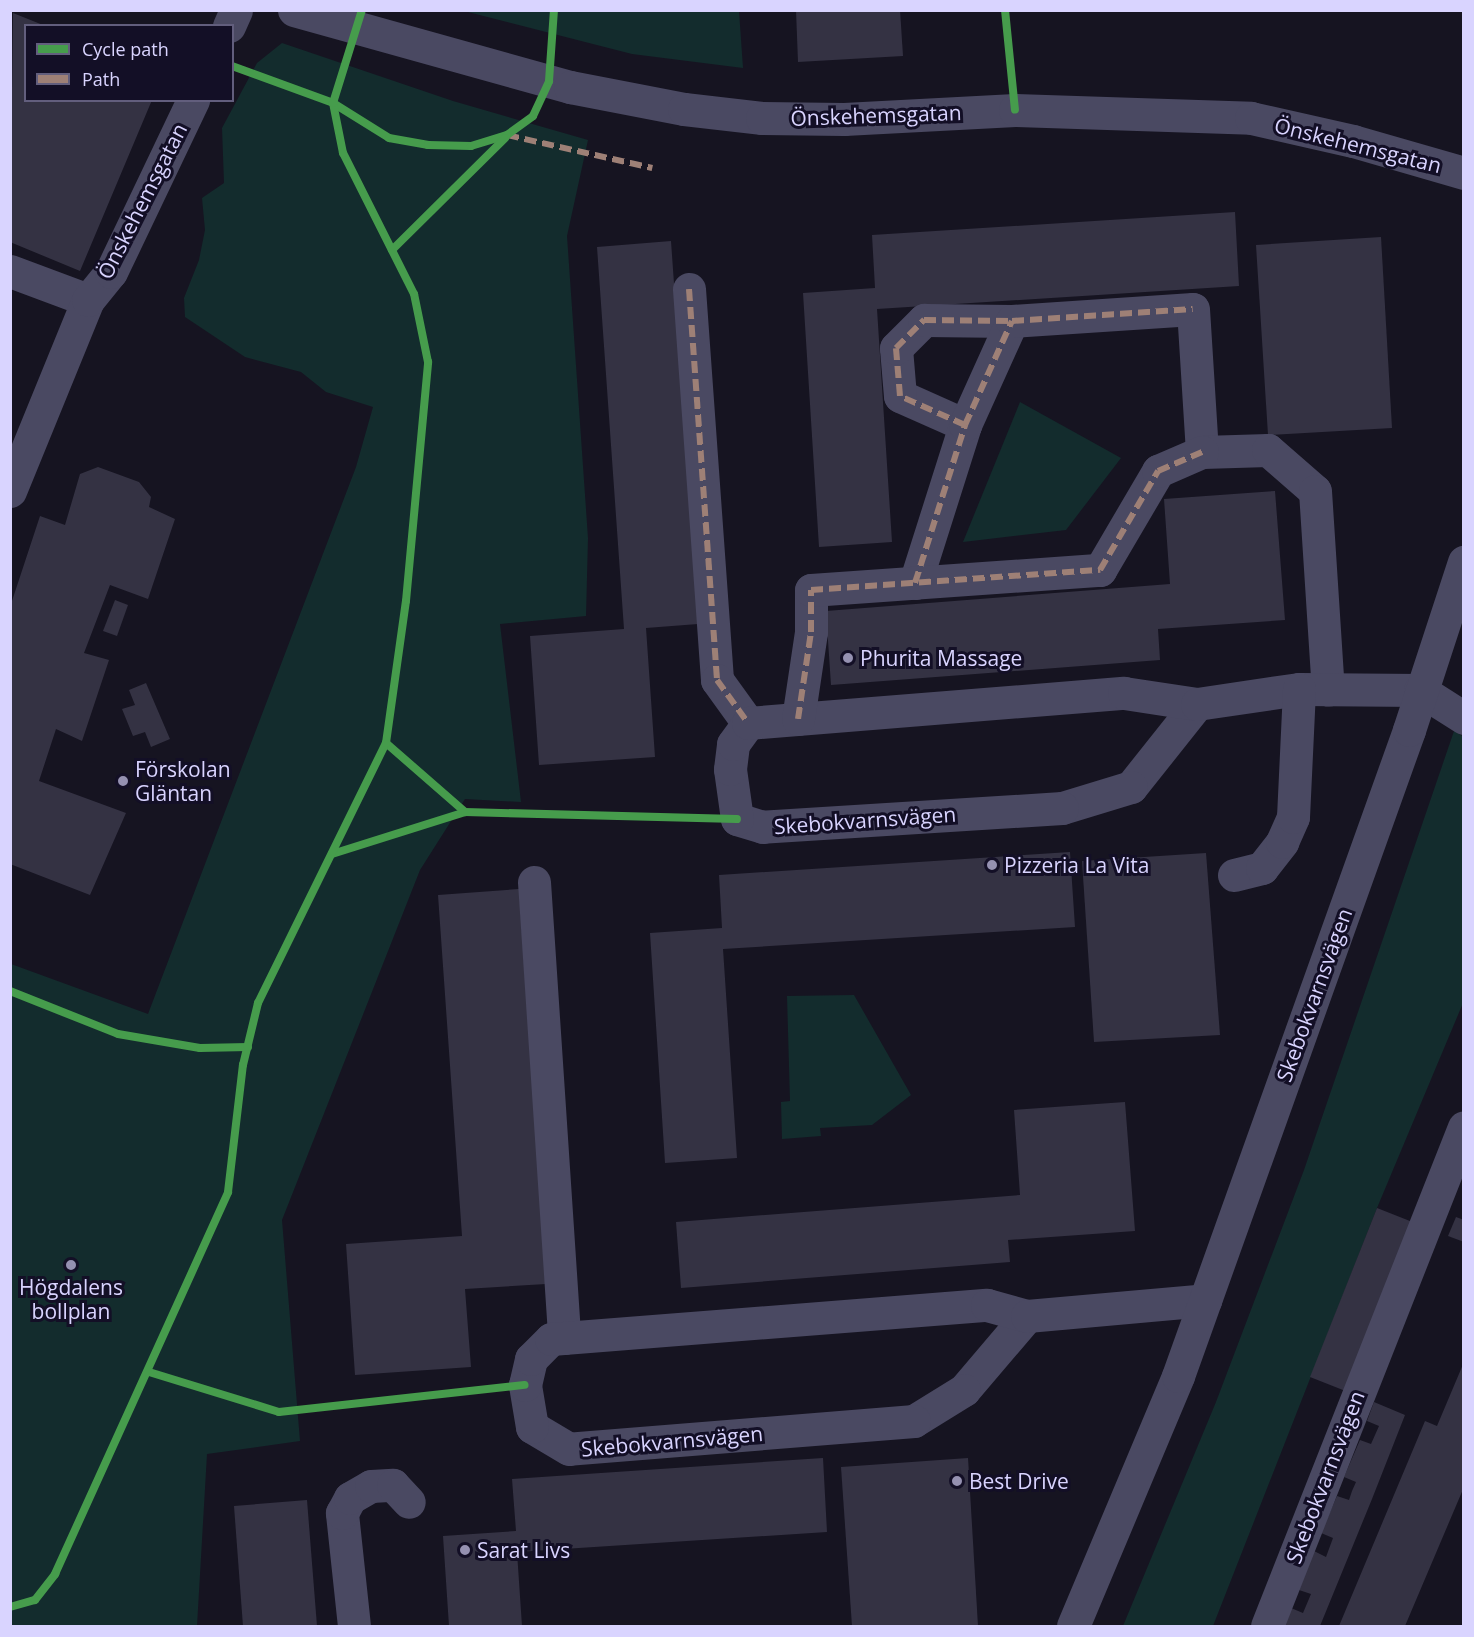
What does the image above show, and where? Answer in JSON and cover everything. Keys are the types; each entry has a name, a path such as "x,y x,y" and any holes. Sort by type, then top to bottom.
{"street":[{"path":"230,24 236,10"},
{"name":"Önskehemsgatan","path":"294,10 570,87 684,109 762,118 844,119 1015,110 1251,118 1353,141 1464,173"},
{"name":"Önskehemsgatan","path":"10,491 88,300 111,272 192,102"},
{"path":"10,271 88,300"},
{"path":"689,289 717,680 748,723 1124,693 1197,704 1314,690 1420,690 1464,718"},
{"path":"965,425 900,396 896,348 924,320 1012,321 1193,309 1202,452"},
{"path":"915,583 965,425 1012,321"},
{"path":"798,719 811,632 811,590 1100,570 1158,471 1202,452 1268,450 1315,491 1314,690 1293,817 1282,843 1262,868 1234,875"},
{"name":"Skebokvarnsvägen","path":"1073,1626 1178,1376 1464,562"},
{"name":"Skebokvarnsvägen","path":"748,723 733,744 734,800 737,819 763,827 1062,808 1131,787 1197,704"},
{"path":"534,882 564,1338"},
{"name":"Skebokvarnsvägen","path":"1267,1626 1464,1127"},
{"name":"Skebokvarnsvägen","path":"1027,1316 964,1390 914,1421 569,1449 532,1426 525,1385 531,1359 550,1339 987,1305 1027,1316 1205,1300"},
{"path":"354,1626 342,1512 351,1498 371,1486 393,1485 409,1502"}],"green space":[{"path":"464,11 739,11 743,68 632,54"},
{"path":"282,43 453,101 588,140 567,236 588,538 586,616 500,624 521,802 465,799 420,870 282,1220 300,1441 207,1454 197,1626 11,1626 11,964 148,1014 356,467 373,407 326,392 301,372 245,357 185,317 184,298 199,260 205,230 202,198 224,183 222,128 257,63"},
{"path":"1020,402 1121,458 1066,530 963,542"},
{"path":"1454,731 1464,737 1463,1003 1377,1208 1213,1626 1123,1626 1216,1402 1304,1170"},
{"path":"854,995 911,1095 872,1125 820,1128 821,1136 782,1139 781,1102 790,1101 787,996"}],"building":[{"path":"796,10 900,10 903,56 798,62"},
{"path":"13,13 40,24 24,24 24,102 151,102 80,271 10,242"},
{"path":"1235,212 1239,286 877,309 892,542 819,547 803,293 875,288 872,235"},
{"path":"1381,237 1392,428 1268,435 1256,245"},
{"path":"671,241 698,624 646,628 655,757 539,765 530,636 624,629 597,247"},
{"path":"98,467 139,482 151,497 149,507 175,519 148,599 110,585 84,653 109,660 82,741 56,729 39,781 126,813 90,895 10,864 10,607 40,516 65,525 80,474"},
{"path":"1275,491 1285,620 1158,629 1160,660 831,685 826,611 1170,584 1164,499"},
{"path":"115,600 128,605 117,636 103,631"},
{"path":"146,683 170,739 151,747 145,732 133,736 122,709 135,705 129,690"},
{"path":"1070,852 1075,927 723,949 737,1158 665,1163 650,933 722,928 719,875"},
{"path":"1206,853 1220,1035 1094,1042 1082,861"},
{"path":"519,889 546,1284 465,1289 471,1367 355,1375 346,1244 462,1236 438,895"},
{"path":"1125,1102 1135,1231 1008,1240 1010,1262 681,1288 676,1222 1020,1195 1014,1110"},
{"path":"1377,1208 1415,1223 1348,1392 1310,1377"},
{"path":"1456,1217 1464,1220 1464,1242 1448,1236"},
{"path":"1464,1362 1464,1487 1405,1626 1339,1626 1425,1421 1437,1426"},
{"path":"1374,1402 1405,1415 1372,1499 1320,1626 1284,1626 1291,1608 1303,1613 1311,1594 1299,1590 1314,1551 1326,1557 1333,1538 1321,1533 1337,1496 1349,1500 1356,1482 1344,1477 1360,1440 1371,1444 1379,1426 1367,1421"},
{"path":"823,1458 827,1532 517,1552 522,1626 449,1626 443,1536 516,1531 512,1479"},
{"path":"968,1458 978,1626 852,1626 841,1467"},
{"path":"307,1500 317,1626 243,1626 234,1506"}],"marked path":[{"path":"507,135 652,168"},
{"path":"689,289 717,680 748,723"},
{"path":"915,583 965,425 1012,321 1193,309"},
{"path":"965,425 900,396 896,348 924,320 1012,321"},
{"path":"798,719 811,632 811,590 1100,570 1158,471 1202,452"}],"cycle path":[{"path":"10,1607 35,1600 55,1574 228,1192 243,1065 258,1003 386,743 406,601 428,362 414,294 343,153 333,103 362,10"},
{"path":"234,67 333,103 389,138 428,145 471,146 507,135 533,116 549,81 554,10"},
{"path":"1005,10 1015,110"},
{"path":"392,250 505,138"},
{"path":"386,743 465,812"},
{"path":"332,854 465,812 737,819"},
{"path":"10,991 118,1034 200,1048 248,1047"},
{"path":"149,1372 279,1412 525,1385"}],"place":[{"name":"Phurita Massage","path":"848,658"},
{"name":"Förskolan Gläntan","path":"123,781"},
{"name":"Pizzeria La Vita","path":"992,865"},
{"name":"Högdalens bollplan","path":"71,1265"},
{"name":"Best Drive","path":"957,1481"},
{"name":"Sarat Livs","path":"465,1550"}]}
